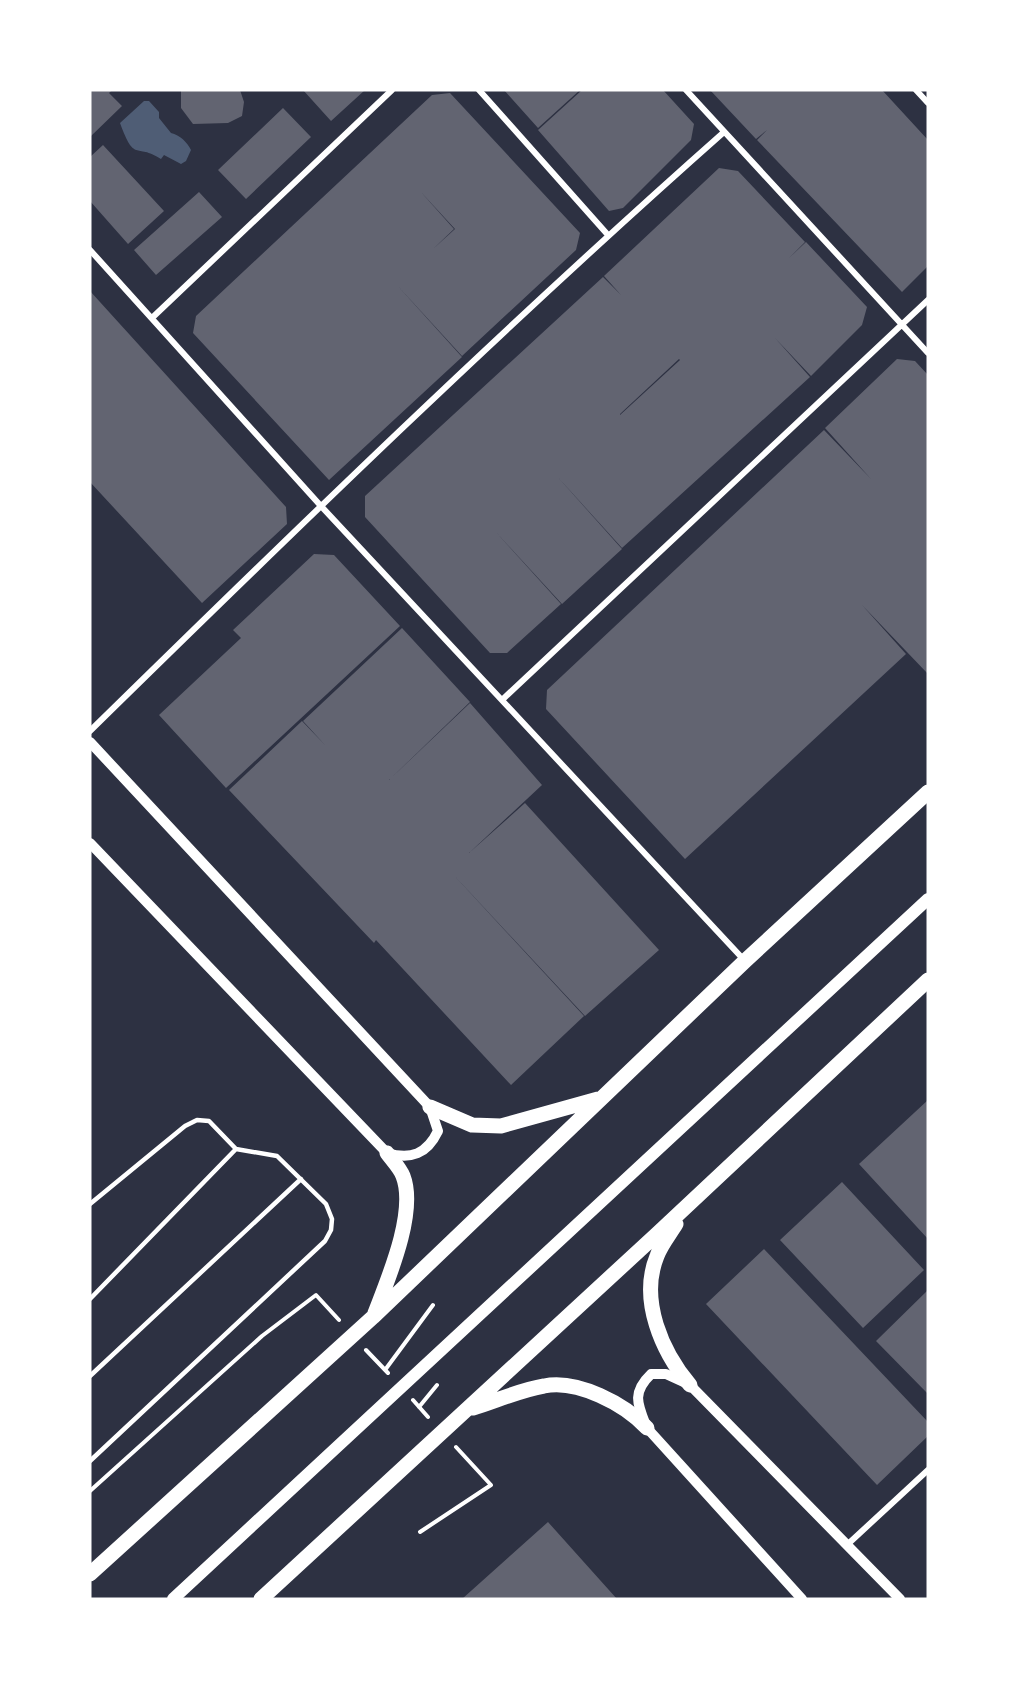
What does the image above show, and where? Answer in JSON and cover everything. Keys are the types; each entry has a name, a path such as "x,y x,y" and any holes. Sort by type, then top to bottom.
{"main road":[{"path":"90,1574 373,1317 601,1098 928,792"},
{"path":"173,1599 928,899"},
{"path":"261,1599 928,981"},
{"path":"430,1107 472,1125 501,1126 601,1098"},
{"path":"373,1317 391,1271 407,1200 403,1176 387,1153"},
{"path":"688,1203 657,1256 652,1310 674,1367 690,1386"},
{"path":"467,1410 543,1386 557,1384 605,1396 647,1428"}],"street":[{"path":"153,317 392,90"},
{"path":"479,90 608,235"},
{"path":"686,90 928,353"},
{"path":"916,90 928,103"},
{"path":"90,730 320,505 608,235 724,132"},
{"path":"90,250 153,317 320,505 746,961"},
{"path":"502,700 928,300"},
{"path":"90,742 430,1107 438,1131 431,1146 416,1155 400,1157 387,1153 90,843"},
{"path":"802,1599 647,1428 638,1404 639,1389 651,1374 666,1374 690,1386 900,1599"},
{"path":"848,1544 928,1470"}],"lane":[{"path":"90,1204 185,1126 197,1120 209,1121 236,1149 278,1156 326,1204 332,1219 331,1230 325,1241 90,1461"},
{"path":"90,1299 236,1149"},
{"path":"90,1376 301,1179"}],"path":[{"path":"90,1491 262,1336 316,1295"},
{"path":"386,1370 433,1305"},
{"path":"420,1532 491,1485"}],"water":[{"path":"144,101 149,101 159,112 159,118 171,133 180,137 187,144 191,150 186,161 181,164 164,155 161,159 136,150 129,144 120,123"}],"building":[{"path":"90,90 112,90 109,93 122,106 90,137"},
{"path":"181,90 240,90 244,102 242,116 228,123 193,124 181,108"},
{"path":"303,90 365,90 331,121"},
{"path":"504,90 580,90 538,128"},
{"path":"582,90 663,90 694,124 691,140 623,208 609,211 538,130"},
{"path":"710,90 882,90 928,140 928,266 902,292 757,140 767,130 756,139"},
{"path":"450,93 580,233 576,250 462,356 396,284 462,357 329,480 193,333 196,316 432,95","holes":["420,191 455,229 433,249 454,229"]},
{"path":"283,108 311,137 246,199 218,170"},
{"path":"103,145 164,211 128,244 90,201 90,157"},
{"path":"719,168 738,171 805,242 788,259 806,242 867,307 862,325 811,376 775,338 810,377 622,548 555,474 622,549 562,604 494,530 561,604 507,653 490,653 365,517 365,496 603,277 621,295 604,276","holes":["679,359 680,360 620,415"]},
{"path":"199,192 222,217 156,275 134,250"},
{"path":"90,291 286,507 287,524 202,603 90,482"},
{"path":"897,359 915,361 928,375 928,674 862,605 906,654 685,859 546,709 547,690 824,430 871,479 825,428"},
{"path":"314,554 334,555 400,626 226,788 159,715 241,638 233,630"},
{"path":"402,628 470,702 389,780 470,703 542,785 469,853 525,803 659,950 585,1016 450,871 584,1016 511,1085 376,940 374,943 229,790 302,721 325,745 303,721"},
{"path":"928,1100 928,1239 859,1164"},
{"path":"842,1182 924,1270 863,1328 780,1240"},
{"path":"764,1249 928,1422 928,1436 877,1485 706,1304"},
{"path":"928,1290 928,1394 876,1341"},
{"path":"548,1522 617,1599 462,1599"}]}
